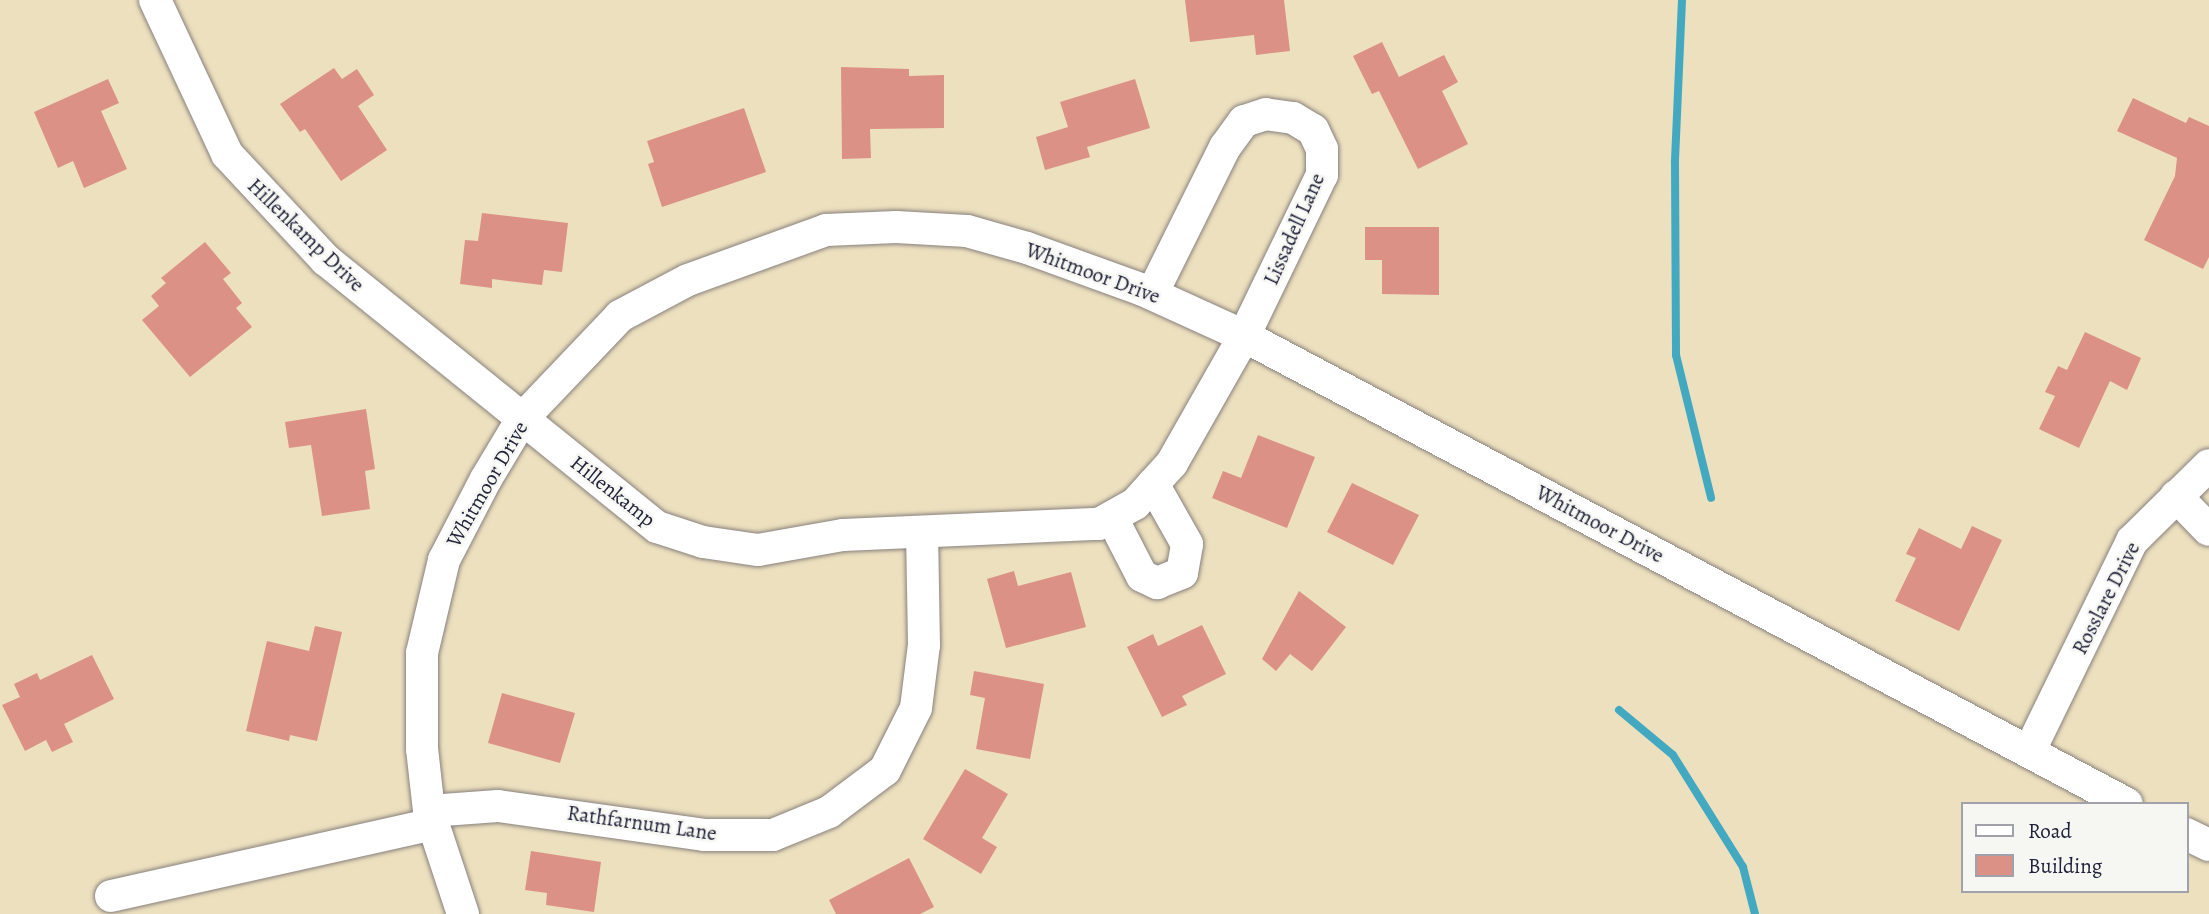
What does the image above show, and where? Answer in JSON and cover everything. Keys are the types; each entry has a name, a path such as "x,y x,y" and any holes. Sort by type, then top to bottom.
{"street":[{"name":"Hillenkamp Drive","path":"155,0 227,154 254,186 326,260 522,419"},
{"name":"Lissadell Lane","path":"922,531 1099,524 1135,504 1172,463 1244,336 1322,175 1322,149 1312,130 1293,118 1266,114 1244,121 1225,147 1153,294"},
{"name":"Whitmoor Drive","path":"463,914 431,817 422,749 422,653 430,606 444,560 522,419 620,316 688,279 826,230 896,227 967,231 1027,248 1153,294 1244,336 2031,750 2123,802"},
{"name":"Hillenkamp","path":"522,419 657,527 703,542 758,550 843,535 922,531"},
{"name":"Rosslare Drive","path":"2031,750 2132,541 2209,465"},
{"path":"1112,518 1142,576 1157,583 1182,573 1187,544 1153,484"},
{"path":"2176,496 2209,530"},
{"name":"Rathfarnum Lane","path":"111,896 431,817 498,806 584,814 704,835 773,835 829,812 885,770 916,708 924,645 922,531"},
{"path":"2188,835 2209,845"}],"building":[{"path":"1185,0 1284,0 1290,51 1256,55 1254,35 1190,42"},
{"path":"1382,42 1399,77 1444,55 1458,82 1442,91 1468,144 1418,169 1379,91 1372,94 1353,56"},
{"path":"841,67 909,69 909,76 944,75 944,128 870,129 871,158 842,159"},
{"path":"334,68 342,79 357,69 374,95 358,106 387,150 341,181 305,129 300,132 280,104"},
{"path":"108,79 119,103 101,111 127,169 84,188 73,161 58,168 34,112"},
{"path":"1135,79 1150,128 1087,147 1090,157 1045,170 1036,137 1068,127 1060,102"},
{"path":"2133,98 2186,123 2189,117 2209,126 2209,257 2203,269 2144,240 2175,176 2177,158 2117,131"},
{"path":"744,108 766,172 662,207 648,164 654,162 647,141"},
{"path":"482,213 568,223 562,272 544,270 542,285 492,279 492,288 460,284 465,240 478,241"},
{"path":"1365,227 1439,227 1439,295 1382,294 1382,260 1365,260"},
{"path":"205,242 231,273 223,279 242,303 236,308 252,327 190,377 142,320 159,306 151,296 166,283 161,278"},
{"path":"2085,332 2141,358 2127,390 2110,381 2079,448 2039,429 2055,396 2045,392 2058,366 2067,370"},
{"path":"366,409 375,469 365,471 370,509 322,516 311,445 289,448 285,422"},
{"path":"1258,435 1315,457 1287,528 1212,498 1223,471 1241,478"},
{"path":"1352,483 1419,515 1393,565 1327,532"},
{"path":"1972,526 2002,540 1959,631 1895,601 1916,558 1906,554 1919,528 1961,549"},
{"path":"1014,571 1018,586 1071,572 1086,627 1006,648 987,579"},
{"path":"1299,591 1346,627 1312,671 1290,654 1276,671 1262,659"},
{"path":"1202,625 1226,674 1182,696 1187,705 1162,717 1127,647 1153,634 1158,646"},
{"path":"315,626 342,632 317,741 290,735 289,741 246,731 267,641 309,651"},
{"path":"92,655 114,699 64,724 73,742 52,752 46,740 25,751 2,705 20,697 14,684 37,673 40,680"},
{"path":"974,671 1044,684 1030,759 976,749 985,698 970,695"},
{"path":"502,693 575,713 560,763 488,743"},
{"path":"965,769 1008,794 982,838 997,847 981,874 923,839"},
{"path":"531,851 601,862 594,912 546,905 547,893 525,890"},
{"path":"909,858 934,907 920,914 836,914 829,900"}],"waterway":[{"path":"1682,0 1675,163 1676,355 1711,498"},
{"path":"1619,710 1673,755 1743,867 1755,914"}]}
